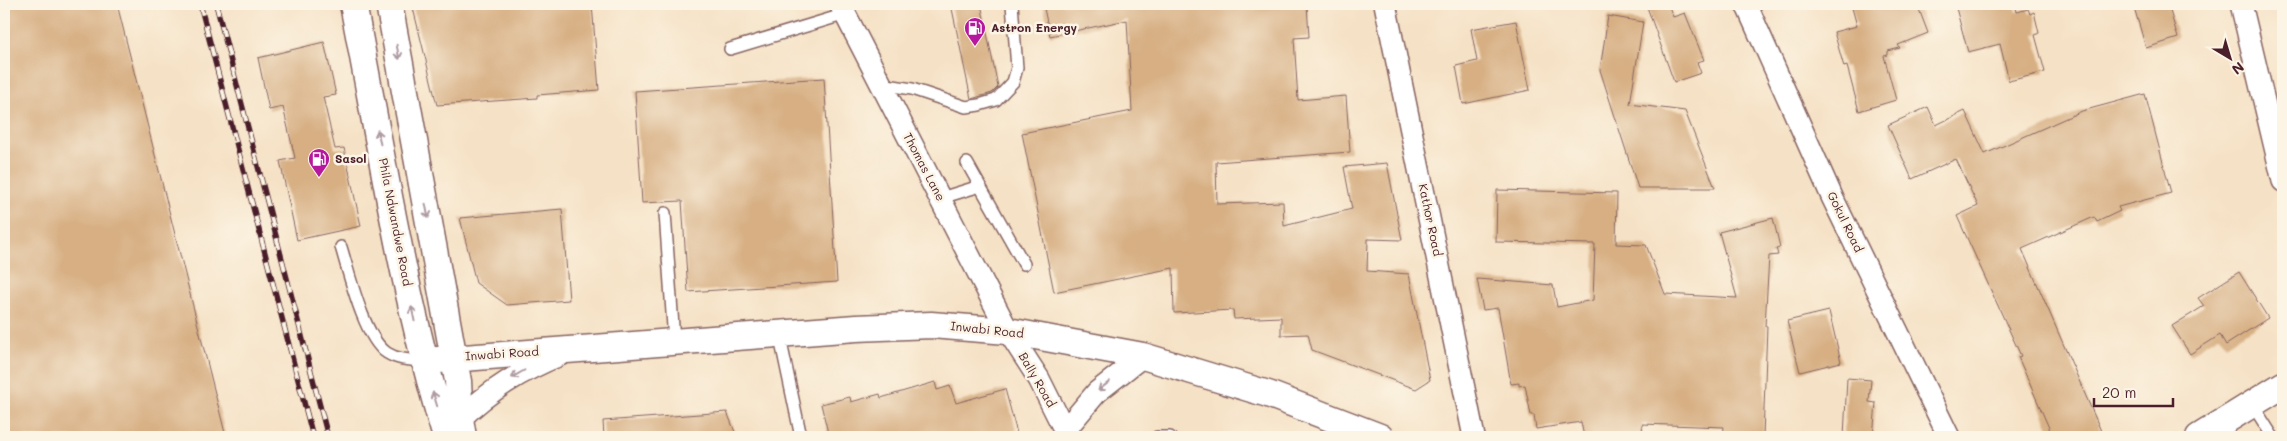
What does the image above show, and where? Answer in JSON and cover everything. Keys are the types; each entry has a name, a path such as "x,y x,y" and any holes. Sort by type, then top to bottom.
{"street":[{"name":"Phila Ndwandwe Road","path":"353,4 424,361 456,431"},
{"path":"388,4 458,382 456,431"},
{"name":"Kathor Road","path":"1385,4 1474,437"},
{"name":"Gokul Road","path":"1746,4 1834,199 1949,437"},
{"path":"2241,4 2283,181"},
{"name":"Thomas Lane","path":"843,9 1008,331"},
{"name":"Inwabi Road","path":"424,361 454,357 779,333 931,325 1008,331 1143,356 1268,394 1380,437"},
{"name":"Bally Road","path":"1008,331 1039,379 1066,434 1097,392 1143,356"},
{"name":"Inwabi Road","path":"456,431 501,383 528,368 579,348"},
{"path":"2200,437 2283,385"}],"lane":[{"path":"881,84 912,89 966,106 980,105 996,100 1013,82 1017,68 1012,4"},
{"path":"730,49 843,9"},
{"path":"967,163 1024,264"},
{"path":"941,198 980,186"},
{"path":"665,213 674,341"},
{"path":"341,247 355,297 377,344 386,352 398,358 424,361"},
{"path":"779,333 801,437"},
{"path":"2252,404 2273,437"},
{"path":"1157,437 1170,437"}],"building":[{"path":"4,4 117,4 226,437 4,437"},
{"path":"412,4 592,4 599,90 537,95 537,98 437,105"},
{"path":"951,4 981,4 998,87 992,93 971,99"},
{"path":"1043,4 1307,4 1309,37 1294,38 1298,100 1346,96 1350,152 1216,162 1217,204 1283,202 1284,226 1352,209 1344,167 1387,163 1402,240 1368,239 1367,271 1409,274 1430,380 1416,389 1312,350 1308,334 1281,335 1281,317 1234,319 1233,310 1174,313 1173,268 1054,292 1022,133 1132,111 1127,20 1050,36"},
{"path":"1646,4 1668,4 1673,17 1685,13 1704,60 1697,62 1701,73 1674,82"},
{"path":"1851,4 1917,4 1928,33 1898,45 1900,48 1888,51 1888,55 1884,56 1896,100 1859,111 1847,66 1844,67 1834,32 1857,26"},
{"path":"1972,4 2015,4 2017,12 2028,9 2030,14 2034,12 2039,33 2035,35 2045,72 2009,81 2000,44 1968,52 1956,8"},
{"path":"2133,4 2168,4 2178,38 2146,48"},
{"path":"1608,16 1643,22 1630,104 1685,111 1715,188 1638,188 1600,70"},
{"path":"1516,21 1530,90 1463,104 1456,66 1477,61 1471,29"},
{"path":"324,42 336,95 323,97 335,149 344,148 361,226 297,240 280,161 295,158 283,107 269,110 258,58"},
{"path":"824,78 837,282 688,292 682,201 642,203 635,91"},
{"path":"2145,94 2171,193 2118,207 2120,211 2097,222 2094,217 2022,249 2101,431 2087,437 2053,437 2018,357 2021,356 1957,216 1978,206 1956,159 1912,179 1888,125 1928,107 1936,125 1965,111 1985,154 2082,111"},
{"path":"1497,190 1617,193 1616,244 1646,245 1665,294 1737,298 1719,232 1773,218 1780,247 1776,248 1778,255 1769,256 1765,326 1767,326 1763,437 1723,437 1724,427 1642,424 1643,437 1584,437 1581,422 1536,429 1525,385 1519,386 1519,383 1511,384 1498,308 1483,310 1477,279 1553,285 1557,307 1593,300 1595,244 1496,242"},
{"path":"562,209 569,300 507,305 476,283 460,218"},
{"path":"2239,272 2268,318 2226,345 2220,335 2190,354 2172,326 2204,306 2198,298"},
{"path":"1829,311 1841,362 1800,372 1787,321"},
{"path":"1847,378 1871,380 1869,402 1876,403 1873,437 1844,437"},
{"path":"935,382 937,390 950,386 956,403 1005,389 1018,437 829,437 821,404 850,397 851,402 880,394 881,398"},
{"path":"727,412 737,437 604,437 603,421"}],"railway":[{"path":"200,4 313,437"},
{"path":"216,4 328,437"}],"place":[{"name":"Astron Energy","path":"975,47"},
{"name":"Sasol","path":"319,178"}]}
